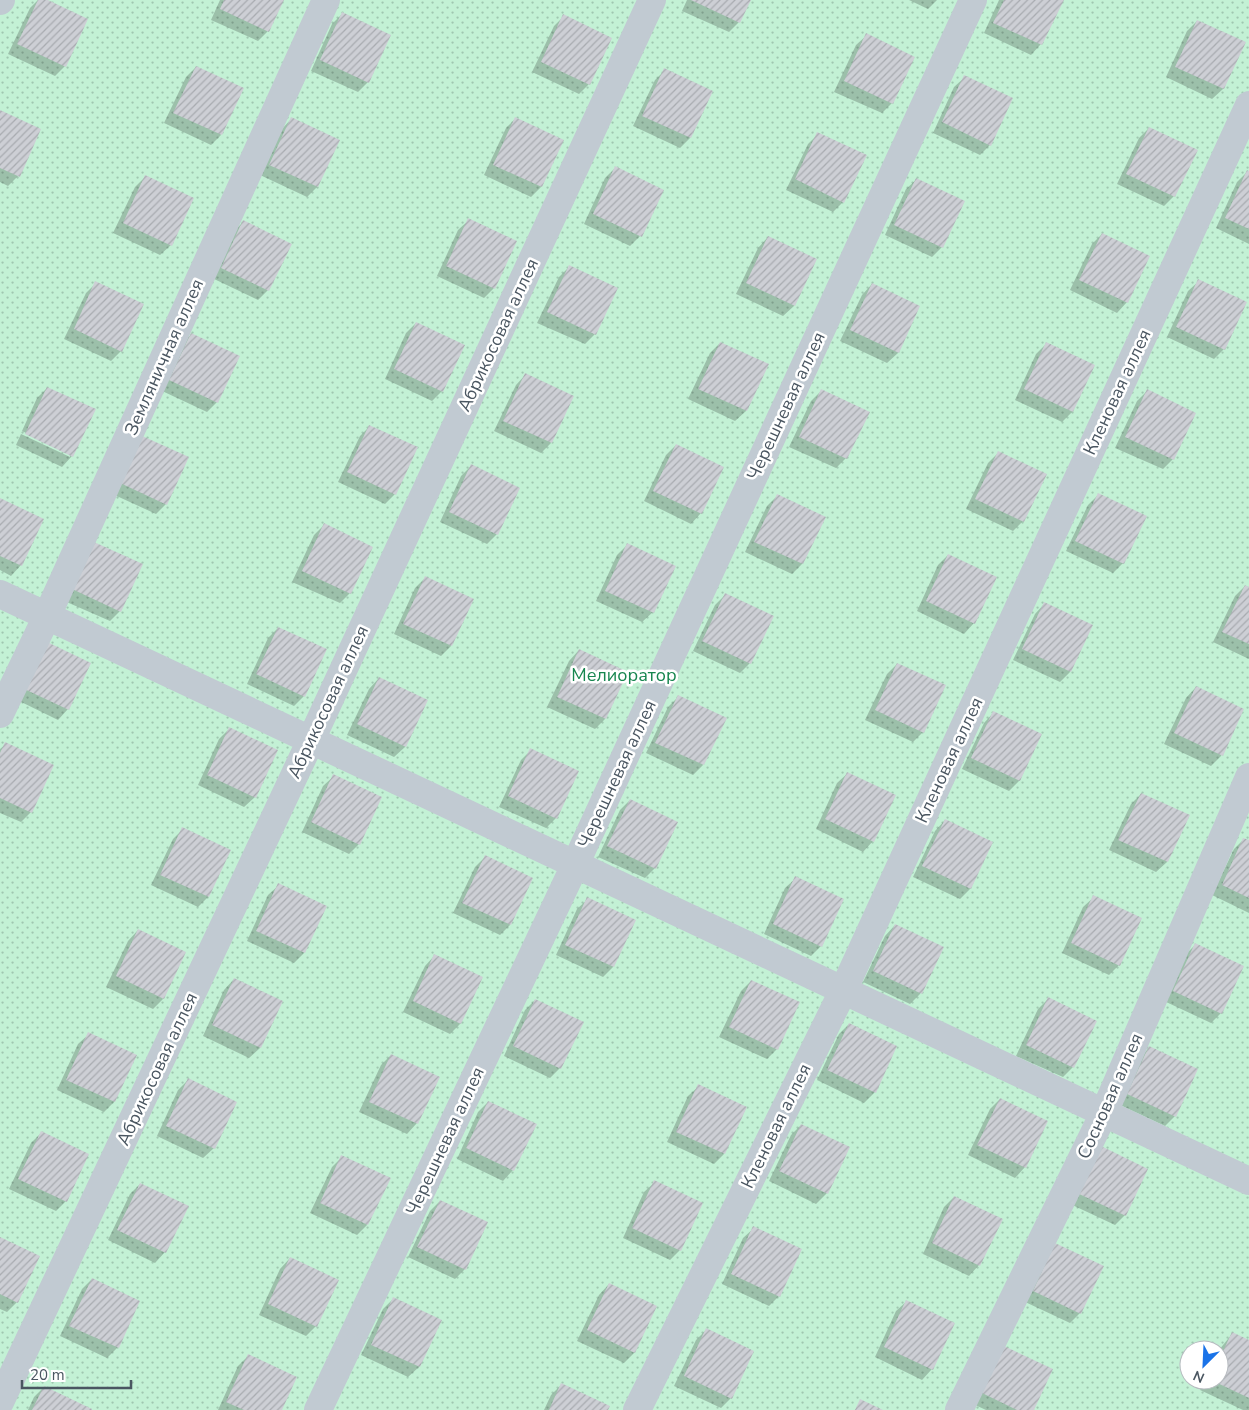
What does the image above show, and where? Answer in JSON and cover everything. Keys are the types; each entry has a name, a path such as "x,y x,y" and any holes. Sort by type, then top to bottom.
{"street":[{"name":"Земляничная аллея","path":"0,714 47,616 326,0"},
{"name":"Абрикосовая аллея","path":"0,1402 311,740 652,0"},
{"name":"Черешневая аллея","path":"318,1410 575,865 973,0"},
{"name":"Кленовая аллея","path":"637,1410 843,991 1249,105"},
{"path":"0,594 1249,1181"},
{"name":"Сосновая аллея","path":"959,1410 1104,1113 1249,777"}],"green space":[{"name":"Мелиоратор","path":"0,0 1249,0 1249,1410 0,1410"}],"building":[{"path":"38,0 48,0 88,19 66,67 17,44"},
{"path":"224,0 284,0 269,32 220,9"},
{"path":"691,0 751,0 740,23"},
{"path":"1004,0 1064,0 1042,45 993,23"},
{"path":"342,12 391,35 369,83 320,60"},
{"path":"563,14 612,38 590,85 541,62"},
{"path":"1197,20 1246,42 1224,89 1175,67"},
{"path":"866,33 915,57 893,104 844,81"},
{"path":"196,66 244,88 222,135 173,113"},
{"path":"664,68 713,91 691,138 642,116"},
{"path":"964,75 1013,98 991,146 942,122"},
{"path":"0,110 41,129 20,177 0,168"},
{"path":"291,117 340,140 318,187 269,165"},
{"path":"515,117 564,140 542,187 493,165"},
{"path":"1149,127 1198,150 1175,197 1126,174"},
{"path":"817,132 867,155 844,203 795,179"},
{"path":"615,166 664,190 642,237 593,214"},
{"path":"1247,170 1249,171 1249,229 1225,218"},
{"path":"145,175 194,198 172,246 123,223"},
{"path":"916,178 965,201 943,248 894,225"},
{"path":"468,218 517,241 495,289 446,266"},
{"path":"243,220 292,244 269,291 221,268"},
{"path":"1102,233 1150,256 1128,303 1079,280"},
{"path":"768,236 817,259 795,306 746,283"},
{"path":"569,265 618,288 596,335 547,312"},
{"path":"1198,279 1247,302 1225,350 1176,327"},
{"path":"95,281 144,304 122,352 74,329"},
{"path":"872,283 920,306 899,353 850,330"},
{"path":"416,322 465,345 443,392 394,369"},
{"path":"191,333 240,356 218,403 169,380"},
{"path":"720,342 769,364 747,411 698,389"},
{"path":"1046,342 1095,365 1073,412 1024,389"},
{"path":"525,373 574,396 552,443 503,421"},
{"path":"47,387 96,409 73,457 25,434"},
{"path":"821,389 870,412 847,459 799,437"},
{"path":"1147,389 1196,413 1174,460 1125,437"},
{"path":"369,425 418,447 396,495 347,472"},
{"path":"140,435 189,457 167,505 118,482"},
{"path":"676,444 724,467 702,514 653,491"},
{"path":"998,451 1047,474 1024,522 975,499"},
{"path":"471,464 520,488 498,535 449,512"},
{"path":"1098,493 1147,516 1124,564 1075,541"},
{"path":"777,494 826,517 803,564 754,542"},
{"path":"0,498 44,519 22,566 0,556"},
{"path":"324,523 373,547 351,594 302,571"},
{"path":"94,542 143,564 121,612 72,589"},
{"path":"627,543 676,566 654,613 605,591"},
{"path":"948,554 997,577 975,624 926,601"},
{"path":"425,576 474,599 452,646 403,624"},
{"path":"1245,585 1249,587 1249,644 1222,632"},
{"path":"725,593 774,616 751,664 702,641"},
{"path":"1044,602 1093,625 1071,672 1022,649"},
{"path":"278,627 327,649 305,697 256,674"},
{"path":"43,640 91,663 69,710 20,687"},
{"path":"579,649 628,672 606,719 557,697"},
{"path":"897,663 946,685 924,733 875,710"},
{"path":"379,677 428,700 406,747 357,724"},
{"path":"1196,686 1244,709 1223,756 1174,733"},
{"path":"678,695 727,718 704,765 655,743"},
{"path":"993,711 1042,734 1020,781 971,758"},
{"path":"229,727 278,750 256,798 207,775"},
{"path":"5,742 54,765 32,813 0,798 0,753"},
{"path":"530,748 579,771 557,819 508,796"},
{"path":"847,772 896,795 874,842 825,819"},
{"path":"333,774 382,797 360,845 311,822"},
{"path":"1141,793 1190,815 1168,862 1118,840"},
{"path":"630,799 678,822 656,869 607,846"},
{"path":"945,819 993,842 971,889 922,866"},
{"path":"182,827 231,850 209,897 160,875"},
{"path":"1243,838 1249,840 1249,898 1222,885"},
{"path":"485,855 533,878 511,925 462,903"},
{"path":"795,876 844,899 822,947 773,924"},
{"path":"278,883 327,906 305,953 256,931"},
{"path":"1093,895 1142,918 1120,966 1071,943"},
{"path":"587,897 636,920 614,967 565,945"},
{"path":"895,924 944,947 922,994 873,971"},
{"path":"138,929 186,952 164,999 116,976"},
{"path":"1195,943 1244,966 1222,1014 1173,991"},
{"path":"434,954 483,977 461,1024 413,1001"},
{"path":"234,978 283,1001 261,1048 212,1025"},
{"path":"751,980 800,1002 778,1050 729,1027"},
{"path":"1048,997 1097,1021 1074,1068 1026,1045"},
{"path":"535,999 584,1022 561,1069 513,1046"},
{"path":"849,1023 897,1046 876,1093 827,1070"},
{"path":"88,1032 137,1055 115,1102 66,1080"},
{"path":"1149,1046 1198,1069 1176,1117 1127,1094"},
{"path":"391,1054 440,1077 418,1124 369,1102"},
{"path":"188,1078 237,1102 215,1149 166,1126"},
{"path":"698,1084 747,1107 725,1154 676,1132"},
{"path":"1000,1098 1048,1121 1026,1168 977,1145"},
{"path":"488,1101 537,1124 514,1171 466,1148"},
{"path":"801,1124 850,1147 828,1194 779,1171"},
{"path":"41,1131 89,1154 67,1202 18,1179"},
{"path":"1099,1145 1148,1169 1126,1216 1077,1193"},
{"path":"341,1155 391,1178 368,1225 320,1203"},
{"path":"654,1180 703,1203 681,1251 632,1228"},
{"path":"140,1183 189,1206 166,1253 117,1230"},
{"path":"954,1196 1003,1219 980,1266 932,1243"},
{"path":"440,1200 488,1222 466,1270 417,1247"},
{"path":"753,1226 802,1249 780,1297 731,1274"},
{"path":"0,1237 40,1256 18,1303 0,1294"},
{"path":"1055,1243 1104,1266 1081,1314 1033,1291"},
{"path":"290,1257 339,1280 317,1327 268,1304"},
{"path":"92,1278 140,1301 119,1348 69,1326"},
{"path":"609,1283 657,1306 635,1353 587,1330"},
{"path":"393,1297 442,1320 420,1367 371,1345"},
{"path":"906,1300 955,1323 933,1370 884,1347"},
{"path":"706,1328 754,1351 732,1399 684,1376"},
{"path":"1232,1332 1249,1340 1249,1398 1229,1389 1228,1340"},
{"path":"1004,1346 1053,1369 1034,1410 1017,1410 982,1393"},
{"path":"248,1354 297,1377 282,1410 244,1410 226,1402"},
{"path":"561,1383 610,1406 608,1410 549,1410"},
{"path":"44,1386 92,1409 92,1410 32,1410"},
{"path":"860,1399 883,1410 855,1410"}]}
